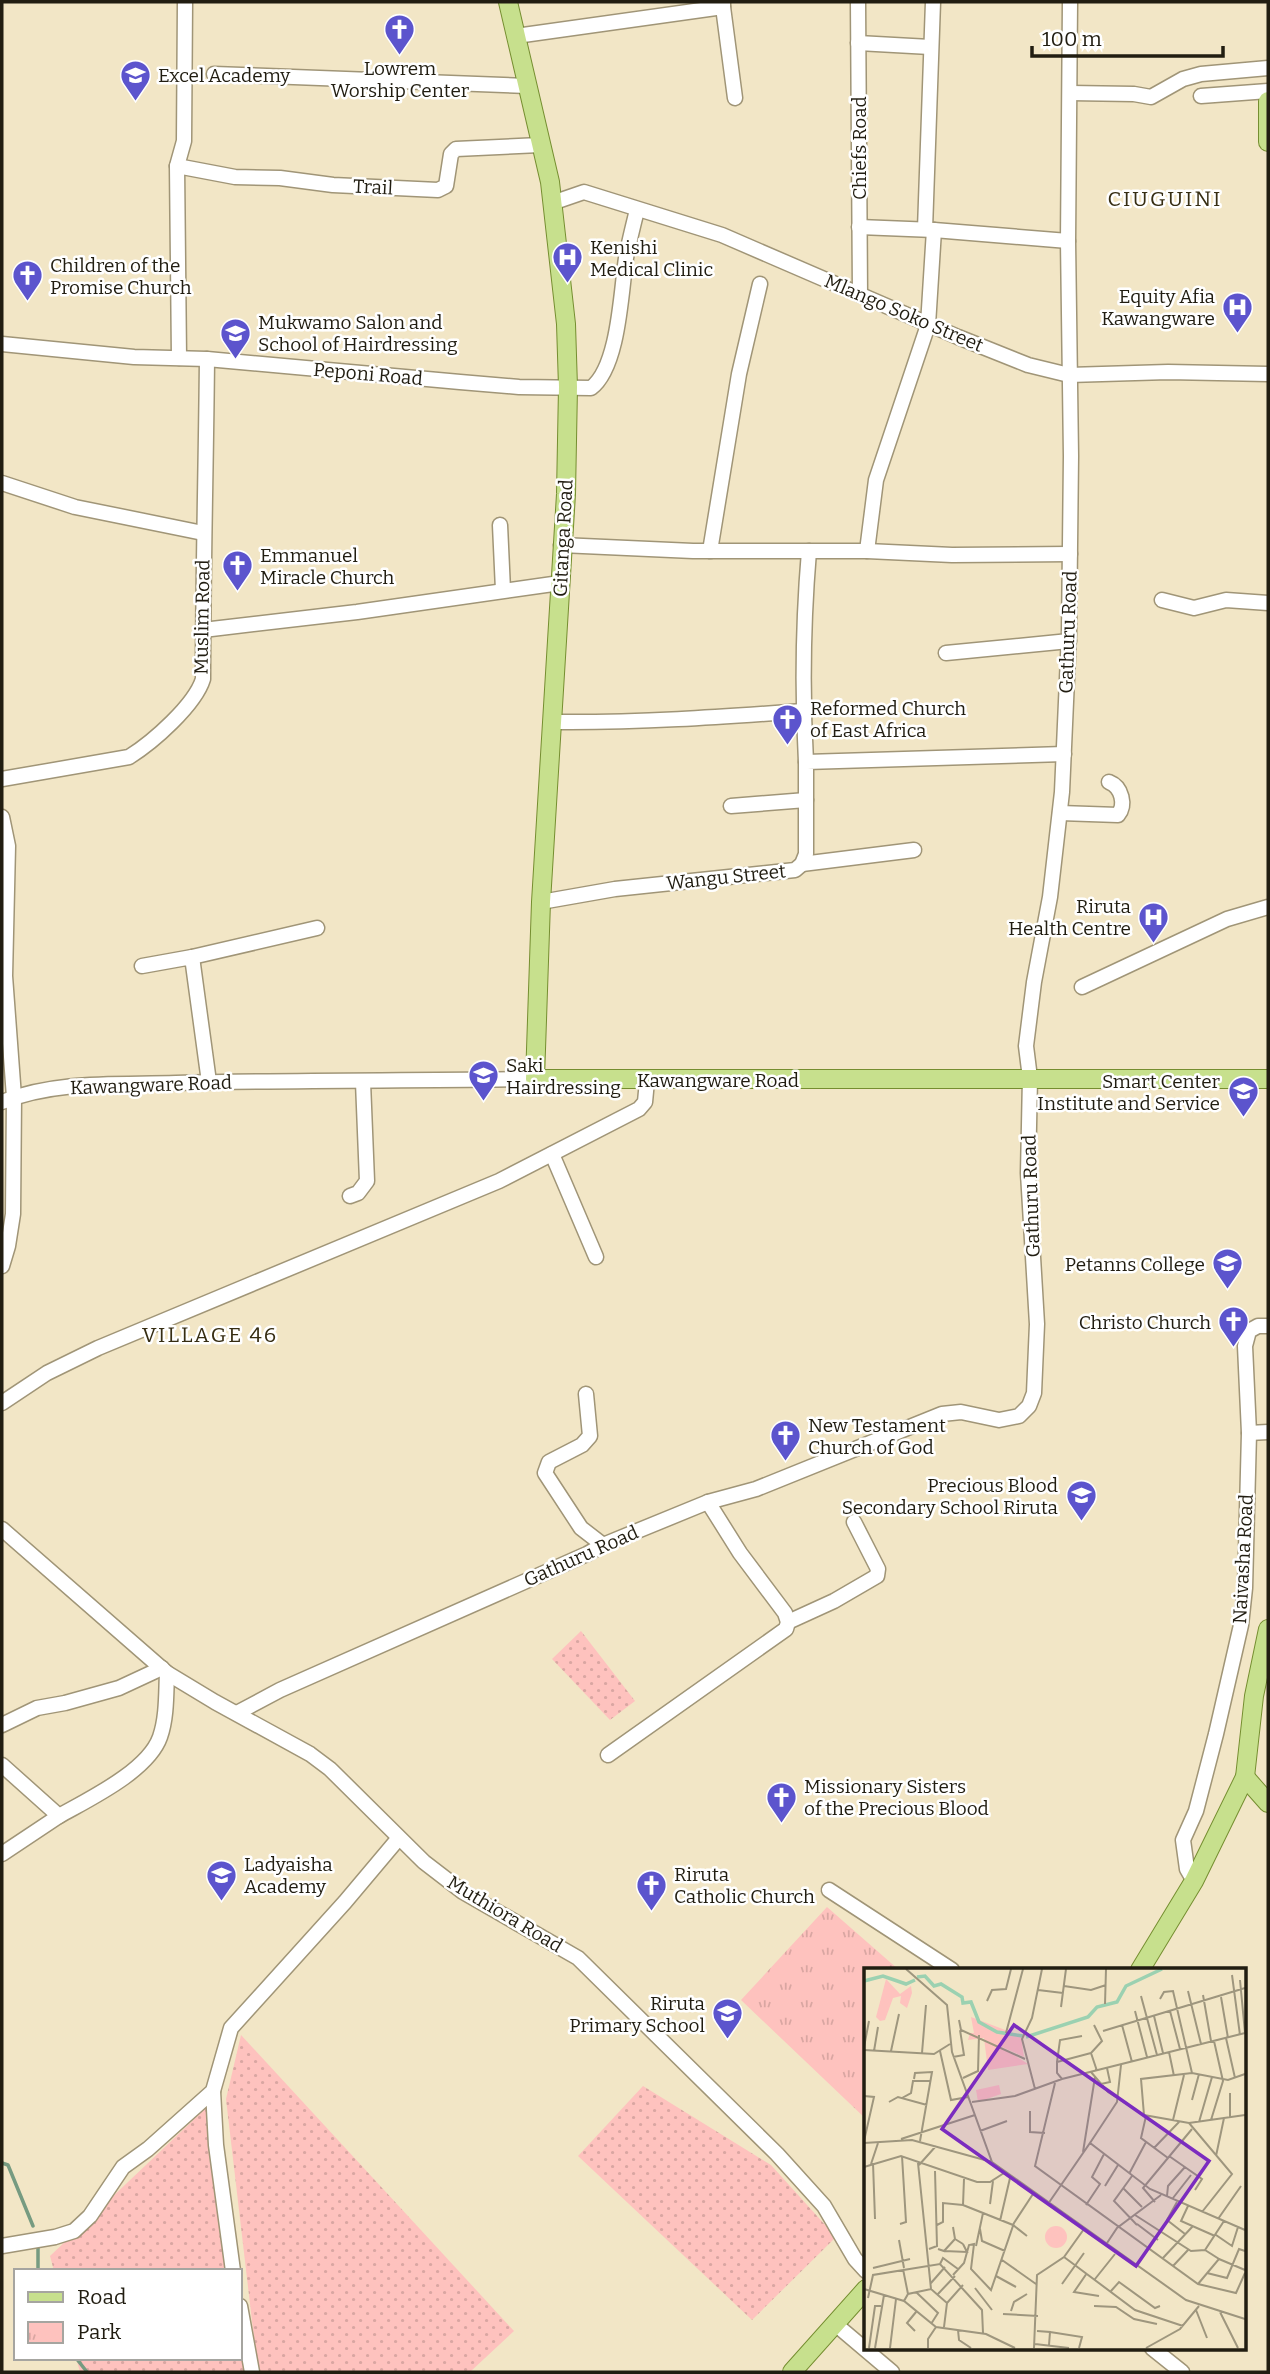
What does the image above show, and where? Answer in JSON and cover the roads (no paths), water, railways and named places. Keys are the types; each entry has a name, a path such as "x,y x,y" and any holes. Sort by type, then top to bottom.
{"main road":[{"name":"Gitanga Road","path":"508,2 550,182 566,324 568,387 568,445 541,902 535,1079"},
{"path":"1268,101 1268,142"},
{"name":"Kawangware Road","path":"535,1079 1268,1079"},
{"name":"Naivasha Road","path":"1141,1968 1194,1881 1245,1777 1254,1696 1268,1629"},
{"path":"1245,1777 1268,1803"},
{"path":"792,2372 864,2291"}],"street":[{"path":"179,358 177,166 184,141 185,2"},
{"name":"Chiefs Road","path":"858,2 860,295"},
{"path":"867,551 876,481 928,325 930,47 933,2"},
{"name":"Gathuru Road","path":"237,1713 280,1690 575,1560 603,1545 708,1502 757,1489 942,1414 961,1412 999,1420 1019,1416 1029,1406 1034,1393 1037,1324 1028,1172 1030,1078 1027,1046 1029,1013 1060,813 1069,641 1070,2"},
{"path":"516,36 723,4 735,98"},
{"path":"858,43 930,47"},
{"path":"1070,93 1134,94 1151,97 1184,79 1201,74 1268,68"},
{"path":"214,74 527,86"},
{"path":"1201,96 1268,91"},
{"name":"Trail","path":"177,166 235,177 438,190 446,186 452,154 456,149 540,145"},
{"name":"Mlango Soko Street","path":"552,203 584,192 722,235 928,325 1028,365 1069,375 1168,372 1268,374"},
{"name":"Peponi Road","path":"2,344 112,355 206,359 460,383 591,388 607,364 615,340 626,260 637,210"},
{"path":"859,227 1068,241"},
{"path":"710,551 739,374 760,284"},
{"name":"Muslim Road","path":"2,779 129,757 190,704 199,692 203,679 206,359"},
{"path":"2,483 75,508 203,533"},
{"path":"500,525 503,590"},
{"path":"561,545 710,551 1070,554"},
{"name":"Wangu Street","path":"541,902 614,889 685,883 724,876 782,873 795,870 802,863 806,854 806,762 802,643 808,551"},
{"path":"203,630 344,614 560,583"},
{"path":"1162,600 1194,608 1226,600 1268,603"},
{"path":"946,653 1069,641"},
{"path":"552,722 600,722 803,711"},
{"path":"806,762 1064,754"},
{"path":"1060,813 1118,815 1122,809 1121,793 1116,785 1109,782"},
{"path":"731,806 806,800"},
{"path":"2,817 8,846 5,976 13,1214 2,1266"},
{"path":"802,863 914,850"},
{"path":"1082,988 1227,919 1268,906"},
{"path":"142,966 317,928"},
{"path":"192,957 209,1082"},
{"name":"Kawangware Road","path":"8,1100 38,1091 71,1087 209,1082 535,1079"},
{"path":"2,1404 47,1373 98,1348 499,1181 639,1109 645,1102 647,1080"},
{"path":"350,1196 358,1193 367,1181 363,1082"},
{"path":"552,1154 596,1257"},
{"name":"Naivasha Road","path":"1194,1881 1187,1869 1182,1840 1196,1811 1241,1625 1245,1588 1249,1433 1245,1346 1249,1331 1258,1326 1268,1326"},
{"path":"586,1394 590,1436 582,1445 549,1462 545,1473 581,1528 603,1545"},
{"path":"1249,1433 1268,1432"},
{"path":"608,1755 786,1629 788,1622 785,1613 740,1553 708,1502"},
{"path":"788,1622 877,1576 878,1569 854,1522"},
{"name":"Muthiora Road","path":"2,1529 165,1670 265,1731 310,1754 330,1769 398,1839 463,1892 578,1958 778,2154 824,2206 855,2259 864,2269"},
{"path":"2,1725 37,1708 119,1688 165,1670 164,1722 160,1738 151,1754 105,1789 2,1854"},
{"path":"2,1765 59,1816"},
{"path":"233,2269 216,2145 213,2091 231,2028 318,1933 398,1839"},
{"path":"829,1890 949,1968"},
{"path":"2,2246 74,2231 90,2216 123,2167 148,2149 213,2091"},
{"path":"242,2318 251,2372"},
{"path":"834,2323 864,2348"},
{"path":"866,2350 892,2372"},
{"path":"1154,2350 1182,2372"}],"waterway":[{"path":"2,2163 8,2165 33,2226"},
{"path":"38,2245 38,2269"},
{"path":"78,2360 87,2372"}],"place":[{"name":"Lowrem Worship Center","path":"400,56"},
{"name":"Excel Academy","path":"135,102"},
{"name":"Kenishi Medical Clinic","path":"567,285"},
{"name":"Children of the Promise Church","path":"27,303"},
{"name":"Equity Afia Kawangware","path":"1238,334"},
{"name":"Mukwamo Salon and School of Hairdressing","path":"235,360"},
{"name":"Emmanuel Miracle Church","path":"237,593"},
{"name":"Reformed Church of East Africa","path":"787,746"},
{"name":"Riruta Health Centre","path":"1154,944"},
{"name":"Saki Hairdressing","path":"483,1103"},
{"name":"Smart Center Institute and Service","path":"1243,1119"},
{"name":"Petanns College","path":"1228,1291"},
{"name":"Christo Church","path":"1234,1349"},
{"name":"New Testament Church of God","path":"785,1463"},
{"name":"Precious Blood Secondary School Riruta","path":"1081,1523"},
{"name":"Missionary Sisters of the Precious Blood","path":"781,1824"},
{"name":"Ladyaisha Academy","path":"221,1902"},
{"name":"Riruta Catholic Church","path":"651,1912"},
{"name":"Riruta Primary School","path":"728,2041"}],"district":[{"name":"CIUGUINI","path":"1165,199"},
{"name":"VILLAGE 46","path":"210,1335"}]}
